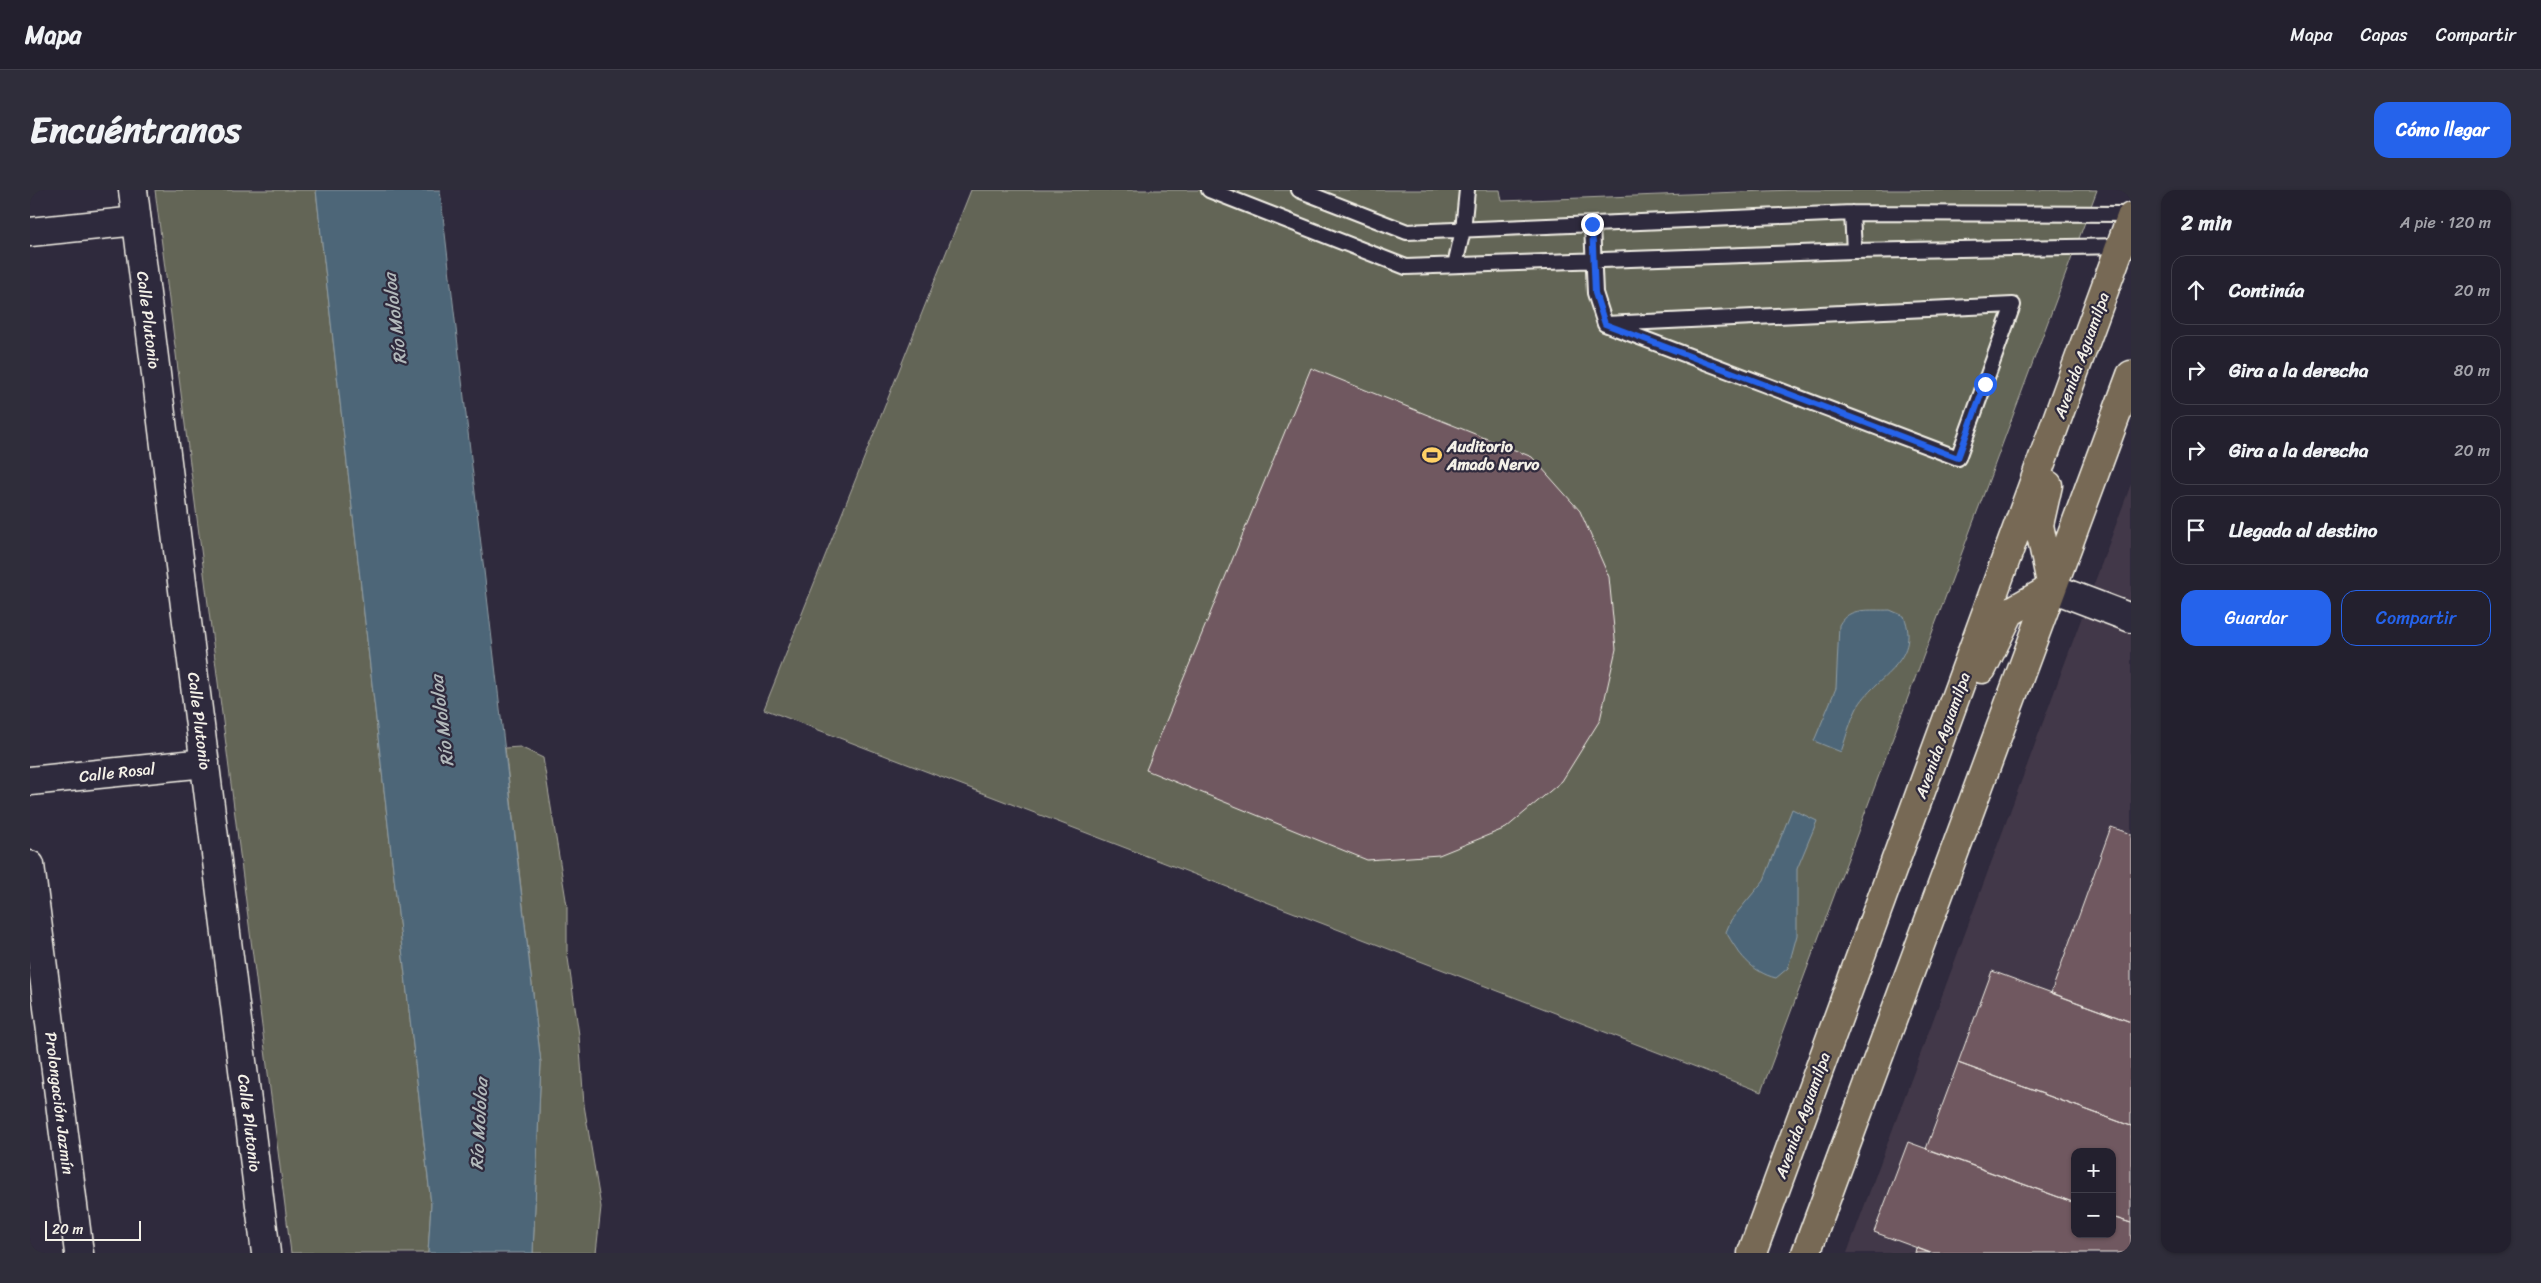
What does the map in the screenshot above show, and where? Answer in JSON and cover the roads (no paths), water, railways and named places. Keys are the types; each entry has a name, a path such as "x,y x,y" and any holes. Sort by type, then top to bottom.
{"main road":[{"name":"Avenida Aguamilpa","path":"1752,1253 2069,386 2126,246 2131,215"},
{"path":"1806,1253 2131,374"},
{"path":"2052,588 2040,525 2069,386"},
{"path":"1916,805 2010,612 2052,588"}],"street":[{"name":"Calle Plutonio","path":"133,190 266,1253"},
{"path":"30,232 137,220"},
{"path":"2052,588 2131,618"},
{"name":"Calle Rosal","path":"30,781 205,763"},
{"name":"Prolongación Jazmín","path":"30,864 79,1253"}],"lane":[{"path":"1209,190 1406,267 1854,251 2126,246"},
{"path":"1299,190 1406,232 1852,213 2131,215"},
{"path":"1455,265 1463,230 1463,192"},
{"path":"1852,213 1854,251"},
{"path":"1592,224 1595,293 1605,324"},
{"path":"2013,305 1958,458 1605,324 1836,313 2013,305"}],"water":[{"name":"Río Mololoa","path":"316,190 440,190 541,1063 533,1253 428,1253 431,1204"},
{"path":"1890,610 1904,616 1908,632 1907,645 1902,657 1857,708 1841,752 1814,741 1836,688 1839,625 1843,619 1854,612"},
{"path":"1792,809 1817,821 1797,869 1797,935 1788,968 1776,978 1759,971 1746,961 1726,932 1731,920 1764,880"}],"place":[{"name":"Auditorio Amado Nervo","path":"1432,455"}]}
